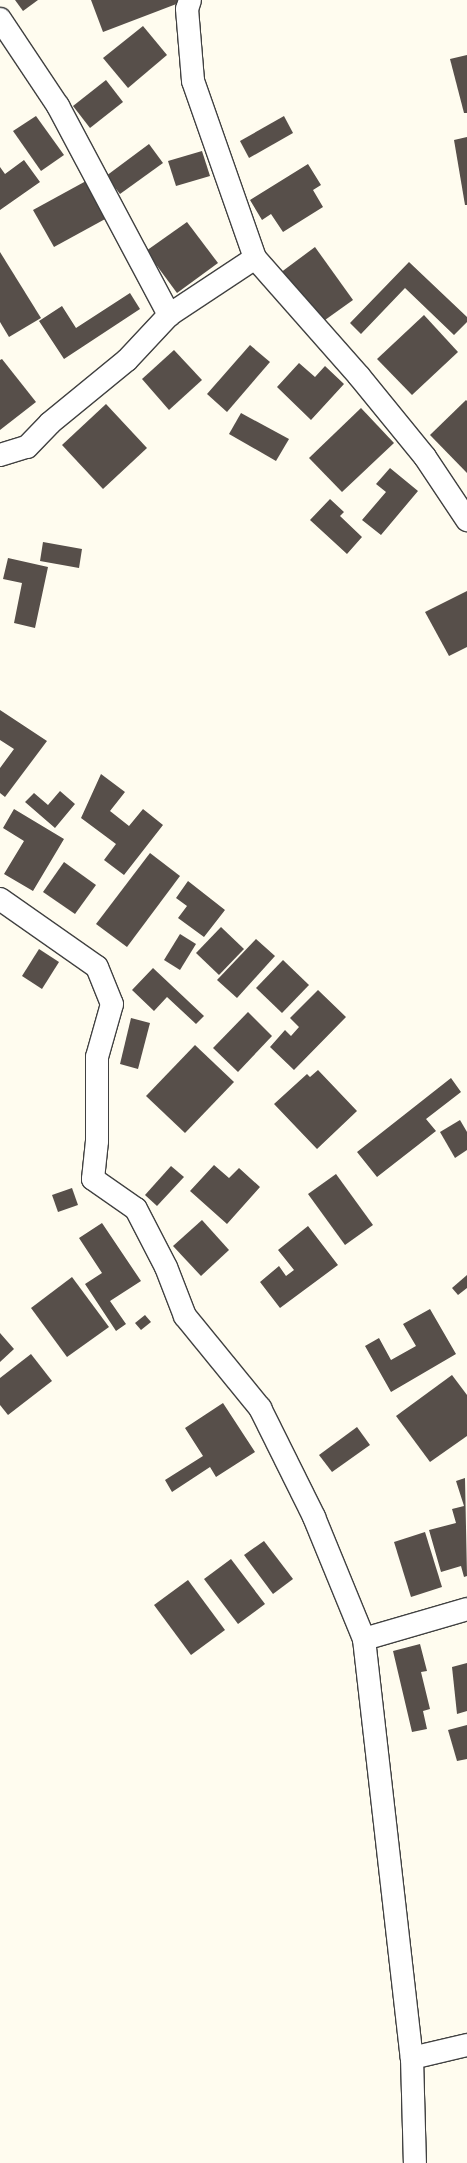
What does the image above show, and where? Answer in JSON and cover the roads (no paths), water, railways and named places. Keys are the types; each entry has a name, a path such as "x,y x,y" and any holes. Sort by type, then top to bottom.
{"street":[{"path":"190,0 188,10 193,81 255,258 359,376 425,457 467,520"},
{"path":"0,19 58,106 169,315"},
{"path":"0,455 27,447 50,423 127,360 169,315 255,258"},
{"path":"0,899 97,967 112,1004 97,1057 97,1141 93,1179 136,1209 166,1267 185,1316 260,1408 314,1517 364,1638 412,2058 416,2163"},
{"path":"364,1638 467,1610"},
{"path":"412,2058 467,2045"}]}
